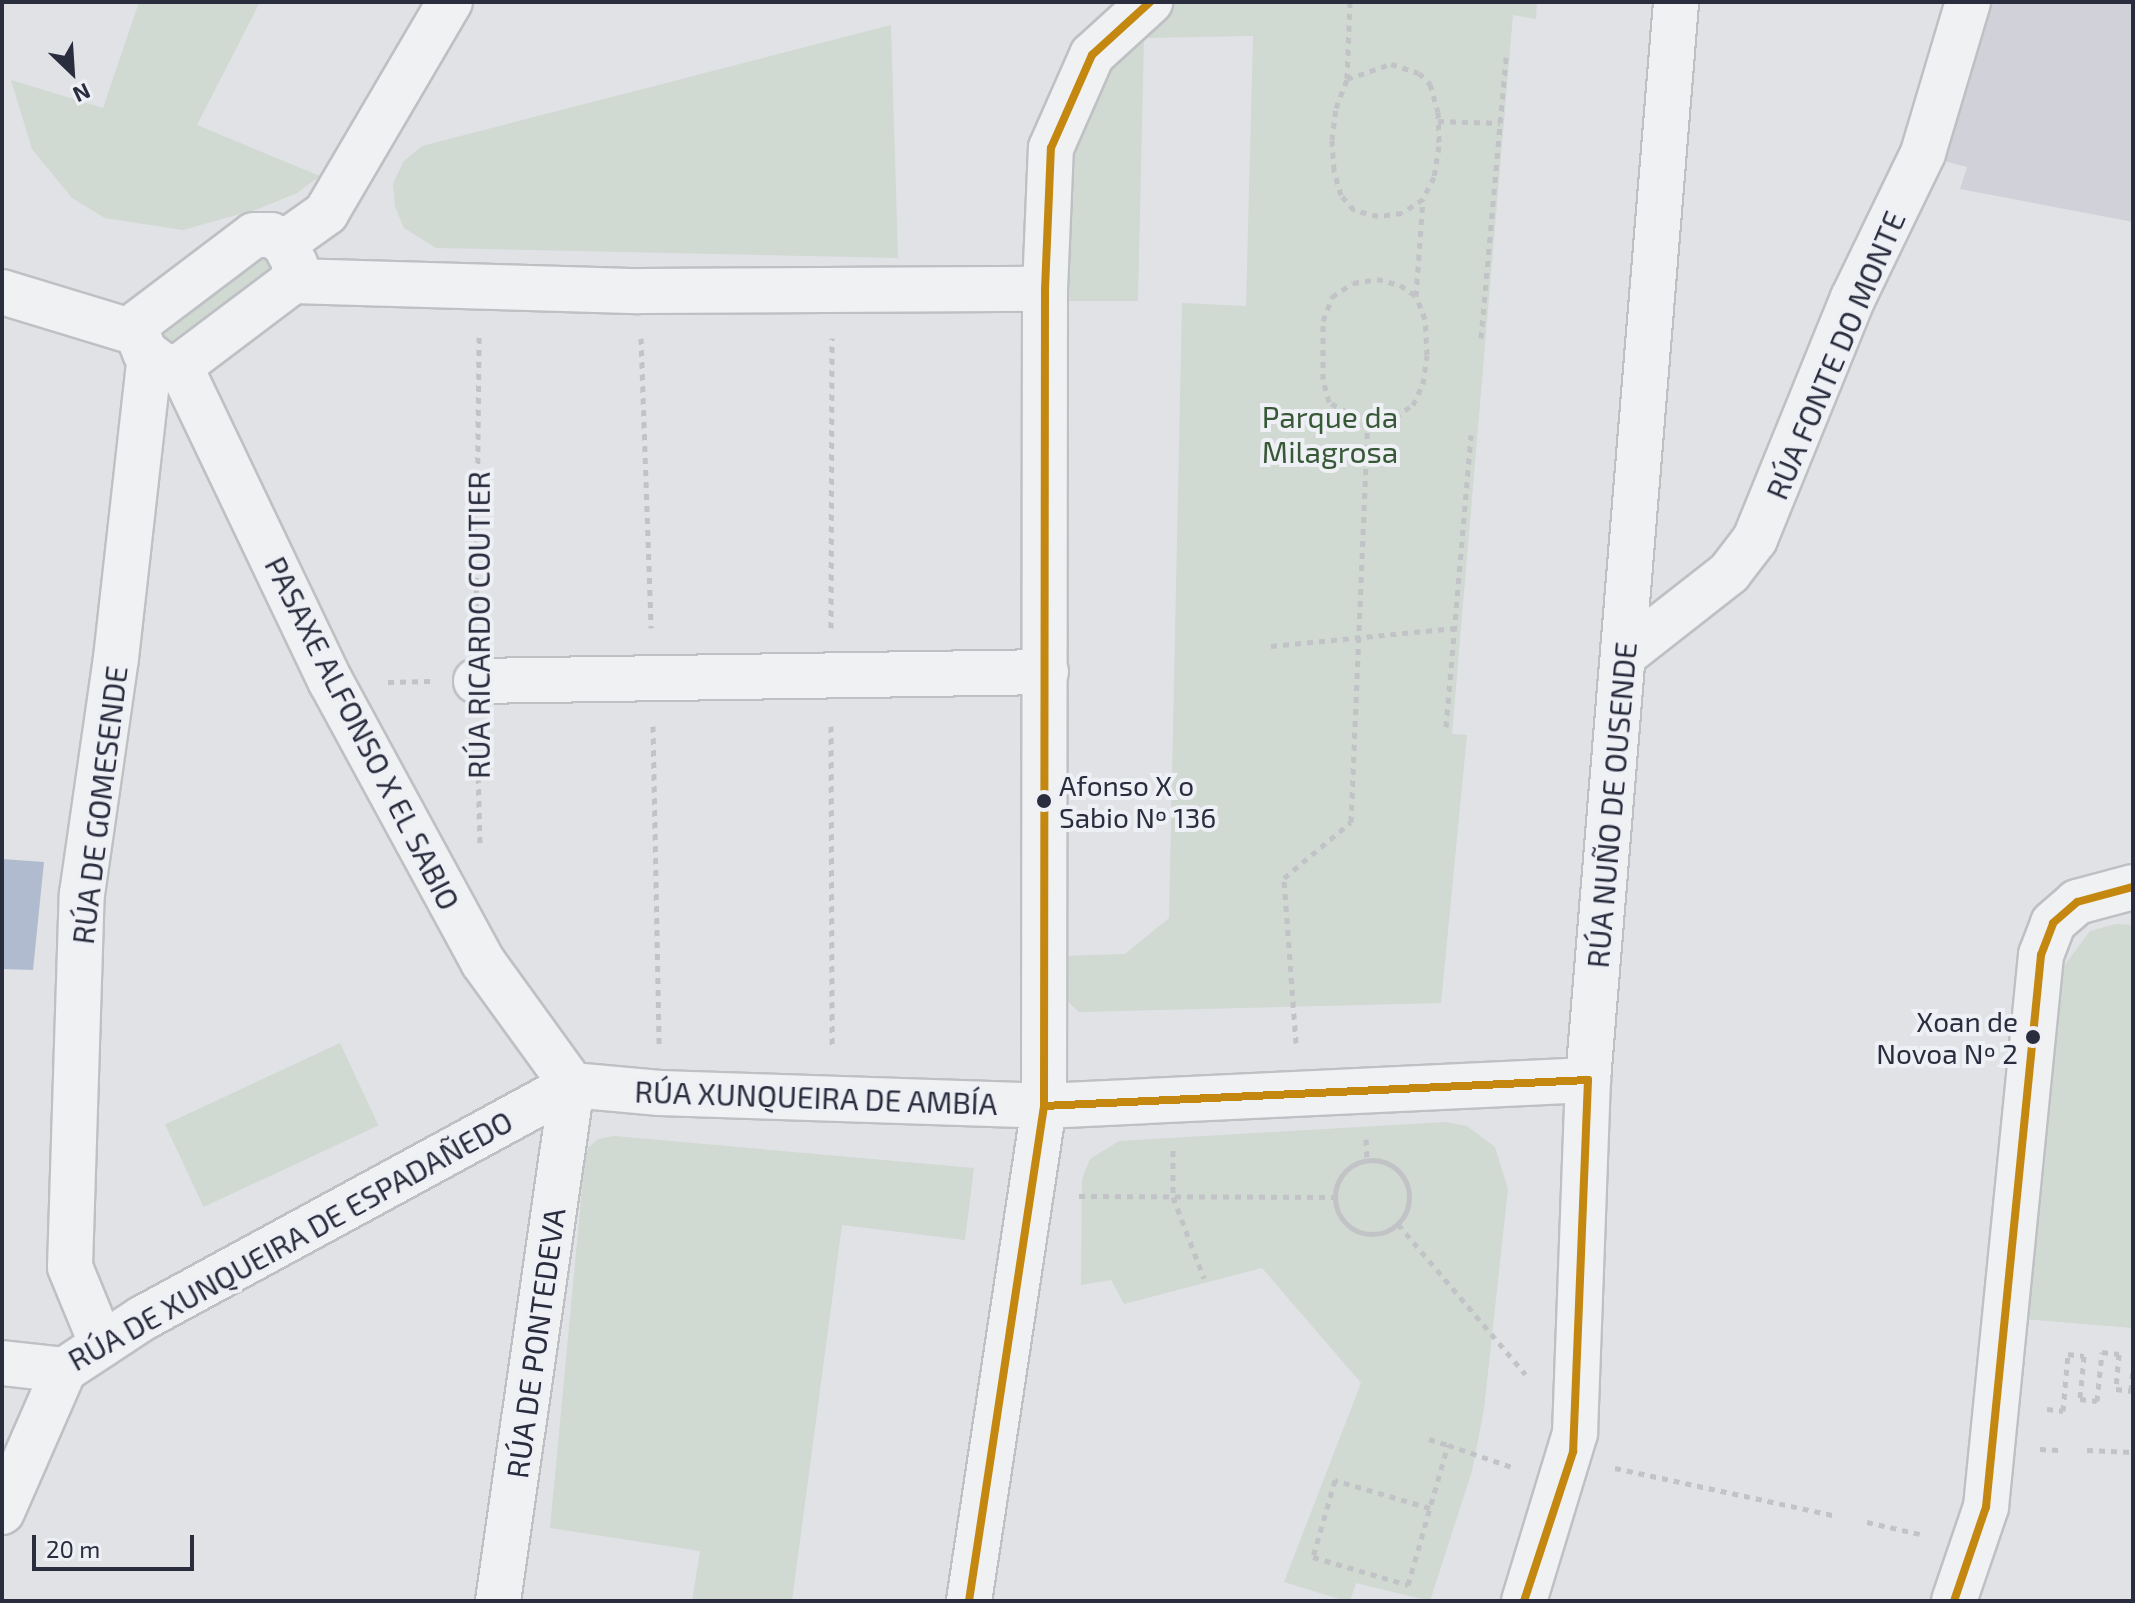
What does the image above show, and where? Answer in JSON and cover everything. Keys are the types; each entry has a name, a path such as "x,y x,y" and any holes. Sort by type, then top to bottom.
{"street":[{"path":"156,352 288,262 326,213 450,2"},
{"path":"969,1601 1044,1106 1045,289 1051,148 1092,55 1150,2"},
{"name":"RÚA NUÑO DE OUSENDE","path":"1524,1601 1569,1459 1588,1080 1676,2"},
{"name":"RÚA FONTE DO MONTE","path":"1623,656 1729,573 1755,539 1853,298 1923,153 1968,2"},
{"path":"156,352 139,322 254,235 271,235 288,262"},
{"path":"288,262 479,288 1045,289"},
{"path":"2,292 156,352"},
{"name":"PASAXE ALFONSO X EL SABIO","path":"156,352 483,962 572,1085"},
{"name":"RÚA DE GOMESENDE","path":"102,1345 70,1267 82,894 156,352"},
{"path":"476,681 1046,672"},
{"path":"1954,1601 1986,1507 2041,955 2053,923 2077,902 2133,887"},
{"name":"RÚA XUNQUEIRA DE AMBÍA","path":"572,1085 660,1093 1044,1106 1588,1080"},
{"name":"RÚA DE XUNQUEIRA DE ESPADAÑEDO","path":"2,1363 64,1370 102,1345 396,1178 572,1085"},
{"name":"RÚA DE PONTEDEVA","path":"498,1601 572,1085"},
{"path":"2,1512 64,1370"}],"path":[{"path":"1350,2 1347,79 1332,140 1341,195 1354,210 1378,216 1402,213 1423,199"},
{"path":"1481,338 1506,57"},
{"path":"1347,79 1391,64 1419,73 1430,84 1438,121 1434,177 1423,199 1416,296 1425,319 1423,384 1413,405 1395,417 1368,424 1329,402 1323,379 1323,321 1332,297 1353,283 1377,279 1400,285 1416,296"},
{"path":"1438,121 1500,123"},
{"name":"RÚA RICARDO COUTIER","path":"479,288 476,681 480,853"},
{"path":"1301,1096 1284,878 1351,822 1368,424"},
{"path":"1446,727 1471,435"},
{"path":"1271,646 1455,628"},
{"path":"331,682 476,681"},
{"path":"1173,1101 1173,1197 1204,1278"},
{"path":"1382,1161 1403,1175 1408,1187 1407,1212 1398,1224 1378,1234 1354,1231 1338,1213 1334,1197 1348,1169 1382,1161"},
{"path":"1030,1196 1334,1197"},
{"path":"1398,1224 1569,1459"},
{"path":"2048,1397 2047,1410 2063,1411 2068,1354 2084,1356 2080,1399 2097,1401 2102,1352 2119,1354 2116,1389 2131,1391 2133,1369"},
{"path":"1429,1439 1448,1445 1569,1459 1837,1516"},
{"path":"1430,1508 1335,1480 1313,1557 1408,1585 1430,1508 1448,1445"},
{"path":"2087,1450 2133,1452"}],"shaded area":[{"path":"1988,2 2133,2 2133,222 1960,189 1967,167 1944,161"}],"green space":[{"path":"139,2 260,2 197,125 320,176 297,193 258,209 183,230 105,218 72,198 32,149 11,80 103,108"},
{"name":"Parque da Milagrosa","path":"1156,2 1537,2 1536,19 1513,15 1452,734 1467,735 1441,1003 1079,1012 1061,995 1063,956 1125,954 1169,918 1182,303 1246,306 1253,36 1144,38 1138,301 1067,301 1065,185 1079,113"},
{"path":"891,25 898,258 436,248 404,228 395,207 393,184 403,162 422,146"},
{"path":"261,255 270,257 276,271 171,352 159,333"},
{"path":"2116,924 2133,925 2133,1328 2023,1319 2061,970 2090,931"},
{"path":"340,1043 378,1125 204,1207 165,1125"},
{"path":"1445,1122 1467,1126 1495,1147 1508,1189 1484,1409 1472,1471 1430,1601 1356,1583 1350,1601 1346,1601 1284,1582 1361,1383 1262,1268 1124,1304 1111,1280 1081,1285 1082,1179 1090,1159 1119,1141"},
{"path":"614,1136 974,1168 965,1240 842,1225 792,1601 692,1601 700,1551 550,1528 584,1168 588,1148 598,1139"}],"water":[{"path":"2,859 44,862 33,970 2,969"}],"transit line":[{"path":"969,1601 1044,1106 1045,289 1051,148 1092,55 1150,2"},
{"path":"1954,1601 1986,1507 2041,955 2053,923 2077,902 2133,887"},
{"path":"1044,1106 1588,1080 1573,1452 1524,1601"}],"place":[{"name":"Afonso X o Sabio Nº 136","path":"1044,801"},
{"name":"Xoan de Novoa Nº 2","path":"2033,1037"}]}
